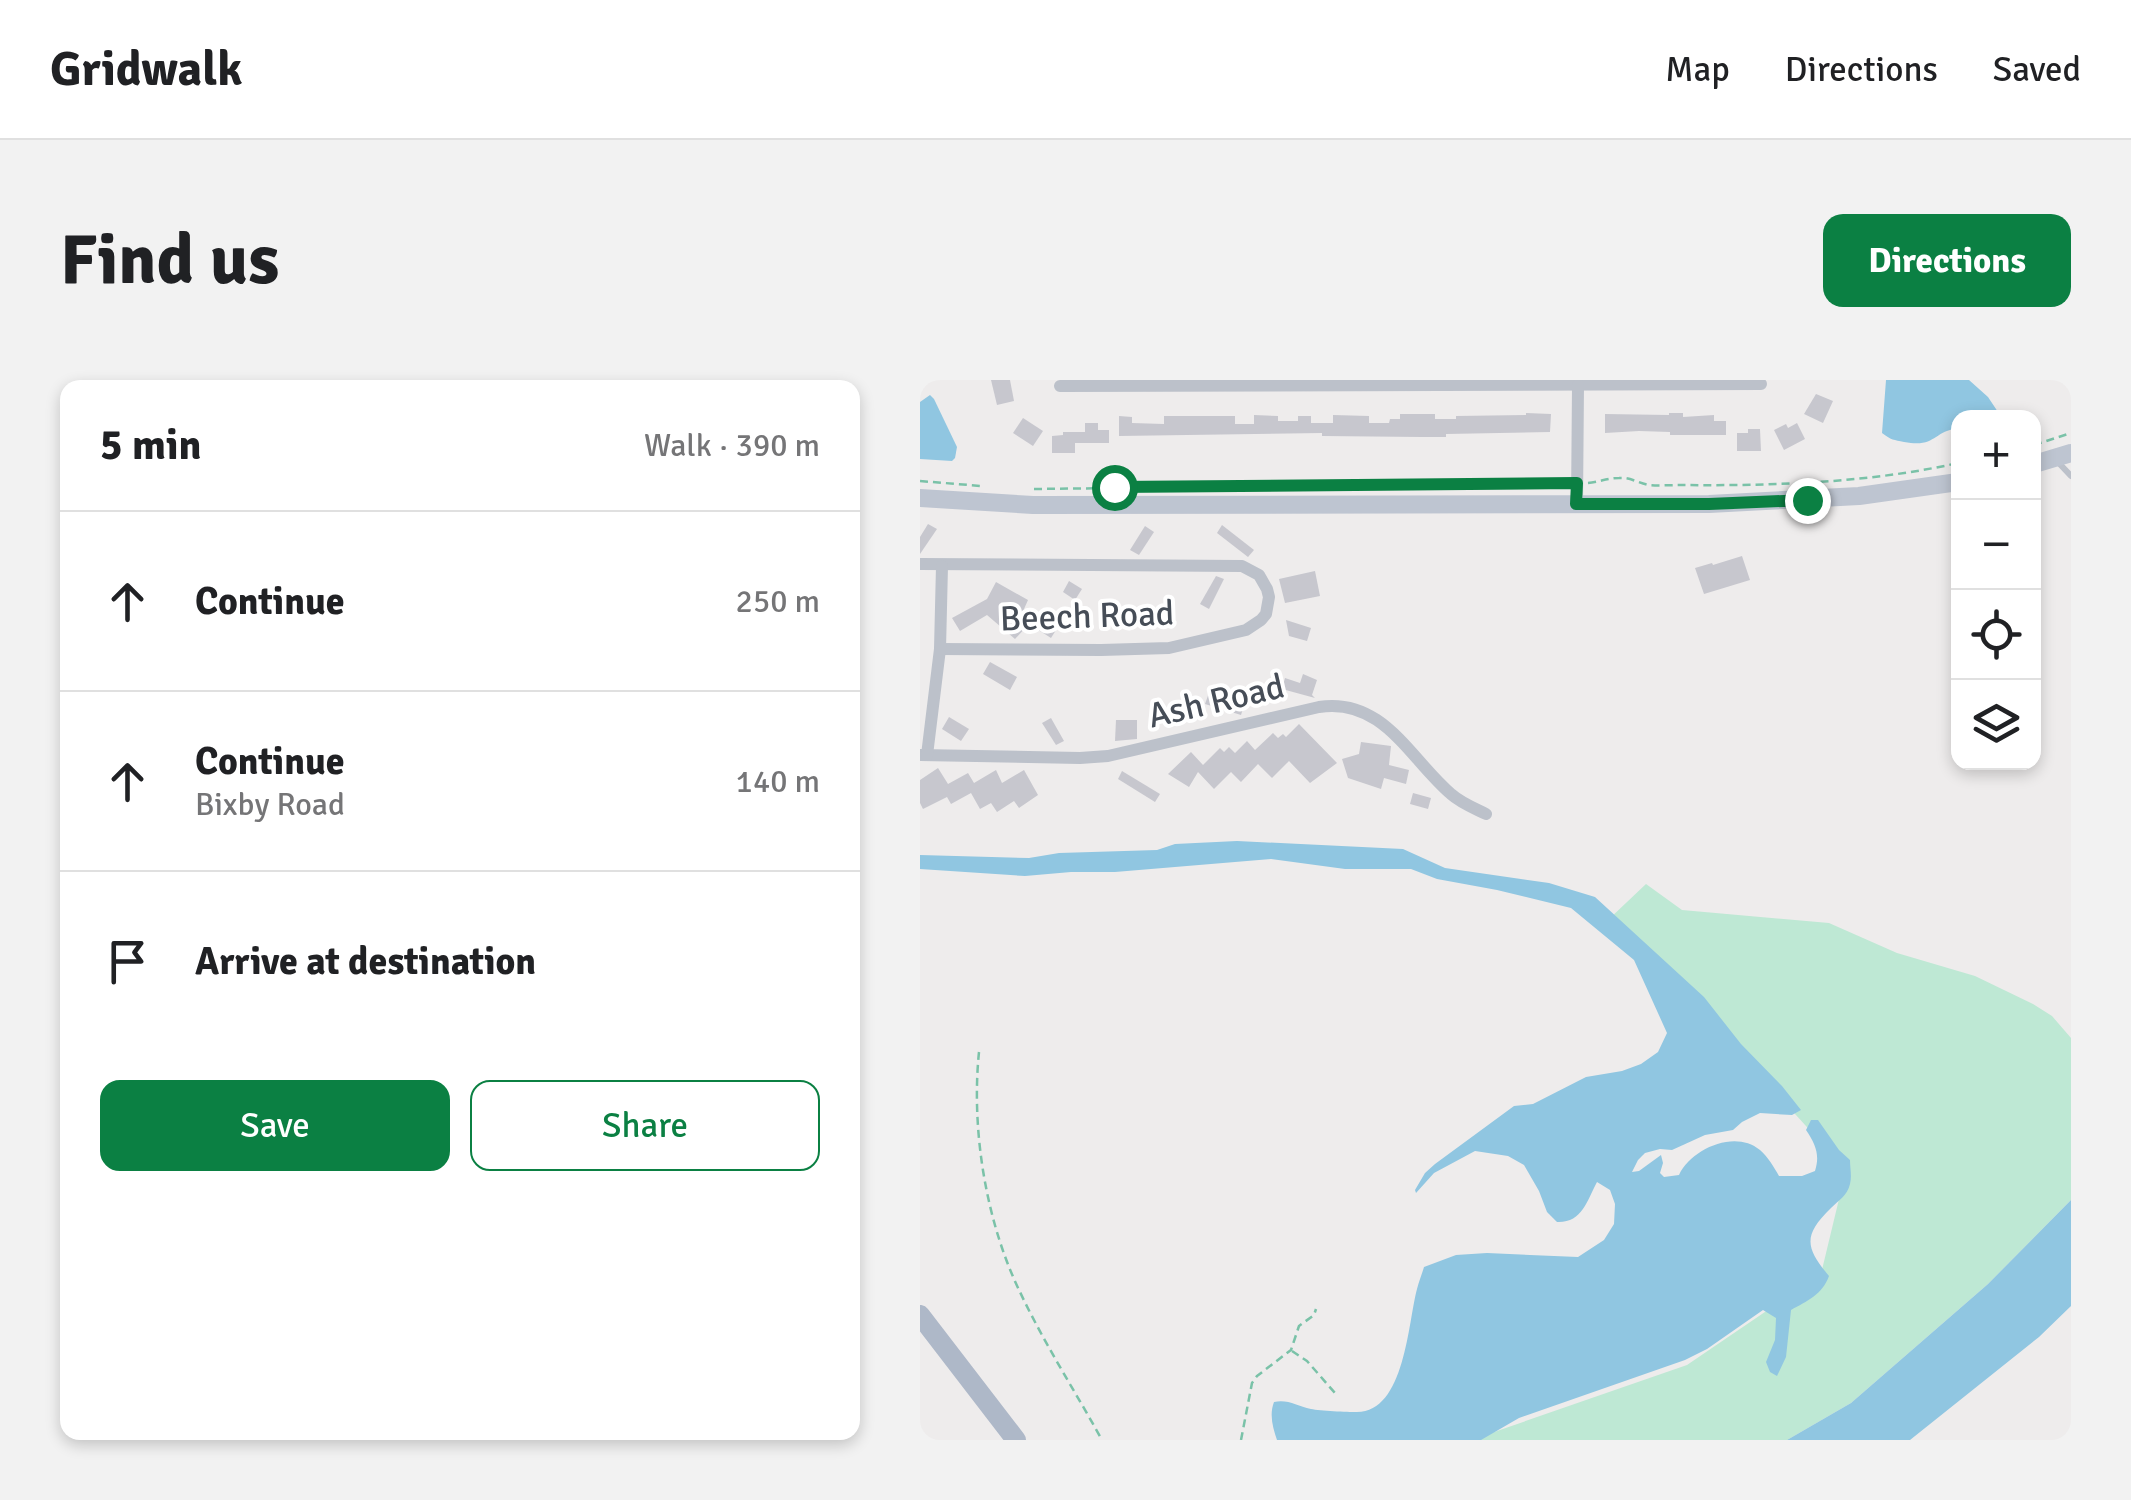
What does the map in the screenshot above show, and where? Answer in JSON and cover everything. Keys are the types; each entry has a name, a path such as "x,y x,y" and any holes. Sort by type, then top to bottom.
{"main road":[{"path":"920,1315 1016,1440"}],"street":[{"path":"1060,386 1146,382 1761,384"},
{"path":"1576,504 1578,386"},
{"path":"920,498 1033,504 1780,502 1951,483"},
{"name":"Beech Road","path":"920,564 1242,566 1259,575 1268,588 1266,614 1246,630 1170,648 940,649"},
{"path":"923,756 940,649 942,566"},
{"name":"Ash Road","path":"923,756 1108,756 1342,706 1365,712 1391,731 1452,795 1486,814"}],"lane":[{"path":"2063,455 2071,476"}],"path":[{"path":"2041,444 2071,433"},
{"path":"1030,490 1577,483 1615,478 1682,486 1868,478 1951,464"},
{"path":"920,481 987,486"},
{"path":"978,1052 975,1090 980,1154 1003,1252 1020,1292 1102,1440"},
{"path":"1241,1440 1252,1383 1291,1350 1299,1326 1316,1309"},
{"path":"1291,1350 1308,1361 1335,1393"}],"green space":[{"path":"1646,884 1682,910 1829,923 1897,953 1975,976 2052,1016 2071,1038 2071,1200 1988,1284 1851,1403 1787,1440 1471,1440 1687,1365 1821,1274 1846,1170 1686,994 1608,920"}],"water":[{"path":"1886,380 1969,380 1997,410 1951,410 1951,430 1922,443 1895,440 1882,433"},
{"path":"930,395 957,447 952,461 920,459 920,402"},
{"path":"1237,841 1403,849 1445,868 1549,883 1595,897 1704,997 1801,1110 1792,1115 1760,1113 1733,1130 1705,1135 1672,1150 1645,1153 1632,1172 1661,1155 1660,1173 1664,1177 1679,1175 1703,1150 1738,1141 1760,1150 1779,1176 1802,1176 1815,1171 1817,1160 1806,1130 1811,1120 1818,1120 1850,1160 1847,1192 1815,1226 1810,1242 1829,1276 1818,1293 1791,1310 1786,1357 1777,1376 1770,1372 1766,1362 1775,1340 1776,1318 1763,1310 1685,1360 1519,1418 1481,1440 1277,1440 1272,1417 1274,1402 1315,1410 1357,1412 1373,1408 1385,1397 1402,1363 1424,1267 1456,1255 1578,1257 1604,1240 1614,1224 1615,1204 1610,1190 1597,1182 1578,1215 1557,1222 1547,1212 1524,1165 1508,1156 1475,1151 1434,1173 1416,1193 1415,1190 1435,1164 1514,1106 1533,1104 1586,1077 1641,1064 1658,1052 1667,1033 1634,960 1571,908 1437,879 1411,869 1345,869 1271,859 1025,876 920,869 920,855 1029,858"},
{"path":"2071,1200 2071,1306 2039,1337 1910,1440 1787,1440 1851,1403 1988,1284"}],"building":[{"path":"991,380 1010,380 1014,401 997,405"},
{"path":"1816,394 1833,401 1823,423 1804,414"},
{"path":"1683,413 1683,417 1714,415 1714,421 1726,421 1726,435 1605,433 1605,414"},
{"path":"1400,414 1435,414 1435,419 1456,419 1551,414 1550,432 1446,437 1322,433 1119,436 1119,416 1132,417 1132,423 1164,424 1164,416 1235,416 1235,424 1254,424 1254,415 1278,416 1278,421 1311,416 1311,423 1333,423 1333,415 1369,416 1369,423 1389,423 1390,419 1400,419"},
{"path":"1023,418 1043,431 1033,446 1013,433"},
{"path":"1085,423 1098,423 1098,430 1109,430 1109,443 1075,443 1075,453 1052,453 1052,436 1085,432"},
{"path":"1797,423 1805,439 1784,450 1774,430"},
{"path":"1748,429 1760,429 1761,451 1737,451 1737,433 1748,433"},
{"path":"928,524 937,529 920,554 920,537"},
{"path":"1222,525 1254,550 1248,557 1217,533"},
{"path":"1145,526 1154,532 1139,555 1130,550"},
{"path":"1742,556 1750,580 1704,594 1695,568"},
{"path":"1315,571 1320,596 1285,603 1279,579"},
{"path":"1216,576 1224,579 1209,609 1200,604"},
{"path":"1069,581 1082,589 1075,600 1063,592"},
{"path":"996,582 1028,600 1024,609 1056,630 1051,638 1029,624 1015,639 987,615 960,631 952,618 987,599"},
{"path":"1286,620 1311,628 1307,641 1289,636"},
{"path":"990,662 1017,677 1010,690 983,674"},
{"path":"1303,674 1317,680 1312,695 1315,698 1282,689 1285,678 1300,683"},
{"path":"1210,690 1245,702 1241,715 1205,704"},
{"path":"949,717 969,729 961,741 942,729"},
{"path":"1051,718 1064,741 1056,745 1042,723"},
{"path":"1116,720 1137,720 1137,739 1115,741"},
{"path":"1299,724 1337,763 1310,783 1289,761 1272,778 1258,764 1241,782 1231,772 1214,789 1198,772 1189,787 1168,774 1191,752 1203,765 1220,748 1224,752 1229,747 1235,753 1247,741 1255,750 1273,733 1278,738 1283,734 1286,737"},
{"path":"1361,742 1391,746 1389,765 1409,770 1406,784 1384,778 1381,789 1348,778 1342,759 1359,754"},
{"path":"938,768 948,784 968,773 974,783 996,770 1002,783 1024,770 1038,795 1019,808 1014,801 997,812 991,803 980,809 971,793 951,804 947,797 923,809 920,780"},
{"path":"1122,771 1160,794 1155,802 1118,779"},
{"path":"1413,793 1431,798 1428,809 1410,804"}],"route":[{"path":"1114,487 1577,483 1576,504 1807,500"}]}
